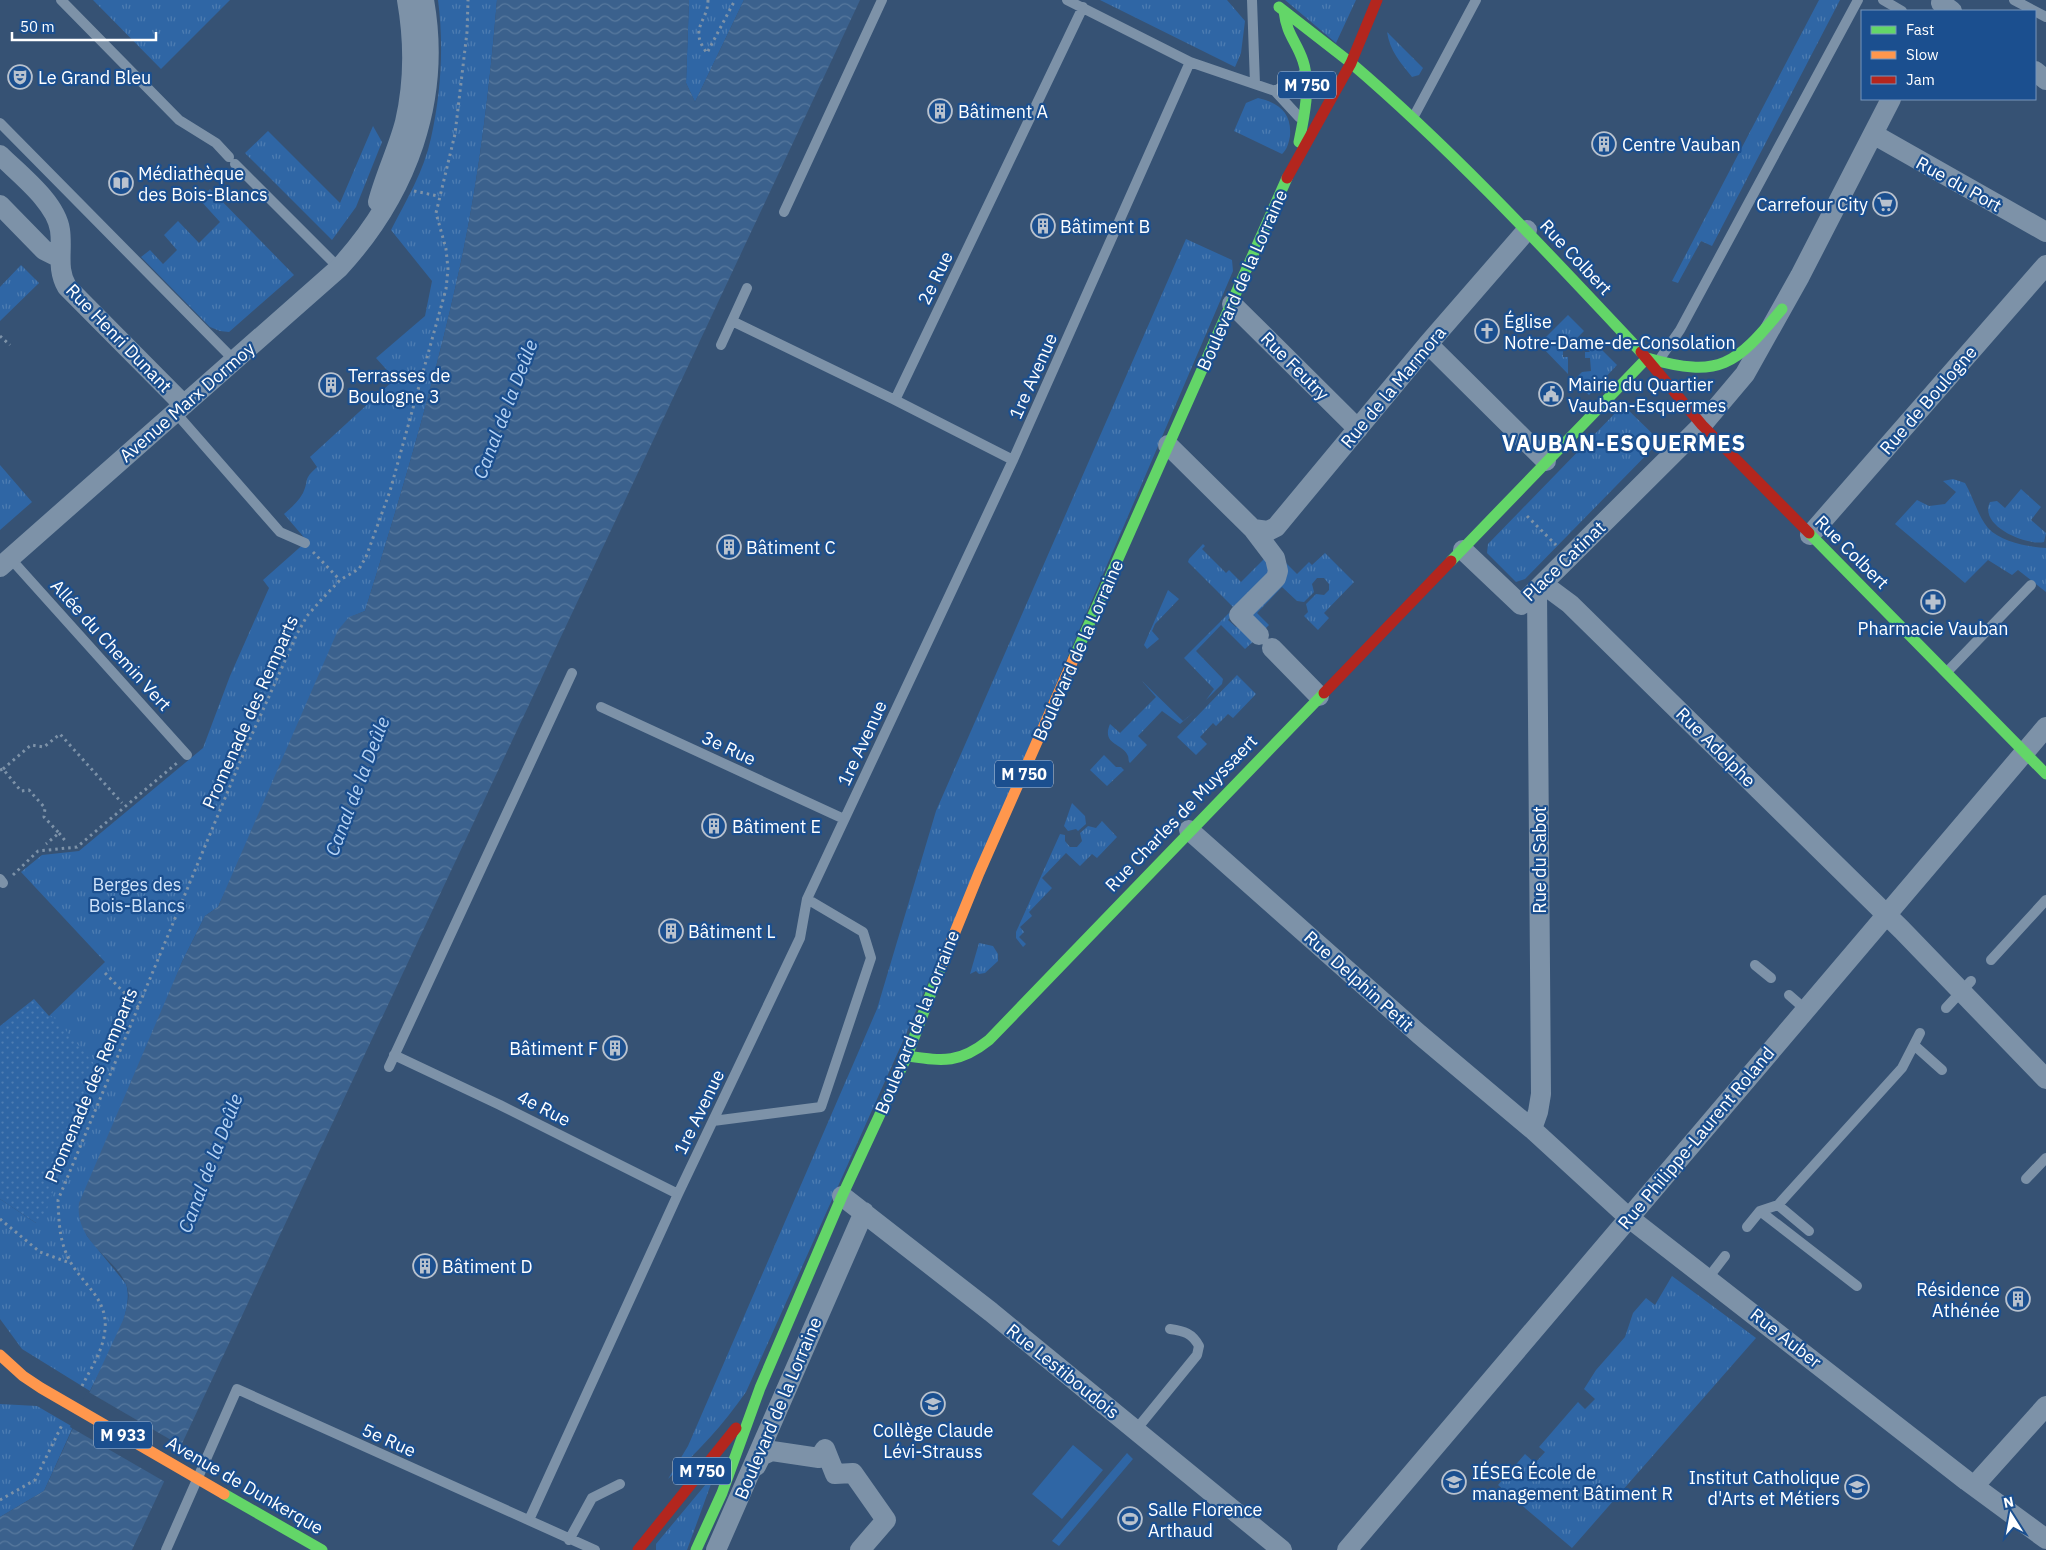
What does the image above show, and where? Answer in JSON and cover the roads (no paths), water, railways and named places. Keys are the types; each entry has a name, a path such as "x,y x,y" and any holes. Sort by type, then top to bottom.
{"main road":[{"name":"Rue Colbert","path":"1269,0 1350,63 1413,119 1527,230 1652,360 1702,425 2046,774"},
{"name":"Boulevard de la Lorraine","path":"696,1550 722,1493 760,1388 842,1196 907,1056 979,873 1294,162 1350,63 1377,0"},
{"name":"Boulevard de la Lorraine","path":"1284,11 1286,29 1306,72 1303,121 1294,162"},
{"path":"1463,550 1546,461 1652,360 1694,370 1723,366 1744,352 1782,309"},
{"name":"Rue Charles de Muyssaert","path":"907,1056 958,1060 1001,1039 1189,830 1463,550"},
{"name":"Avenue de Dunkerque","path":"0,1355 23,1376 41,1388 322,1550"},
{"name":"Boulevard de la Lorraine","path":"638,1550 725,1443 760,1388"}],"street":[{"name":"Avenue Marx Dormoy","path":"369,233 403,128 409,101 412,62 407,0"},
{"name":"Avenue Marx Dormoy","path":"5,562 339,268 369,233 408,163 421,122 430,55 424,0"},
{"name":"Place Catinat","path":"1463,550 1521,605 1702,425 1749,368 1782,309 1890,100"},
{"name":"Rue du Port","path":"1872,134 2046,232"},
{"name":"Rue Henri Dunant","path":"0,155 54,212 60,231 61,275 67,287 180,409"},
{"path":"0,205 44,250 60,258"},
{"name":"Rue de la Marmora","path":"1253,529 1268,531 1276,527 1428,344 1527,230"},
{"name":"Rue de Boulogne","path":"1810,535 2046,265"},
{"name":"Rue Feutry","path":"1232,304 1358,429"},
{"path":"1428,344 1546,461"},
{"path":"1168,445 1253,529 1275,558 1278,571 1276,578 1239,615 1319,696"},
{"name":"Rue Adolphe","path":"1540,587 1570,604 1886,914 1965,986 2046,1079"},
{"name":"Rue du Sabot","path":"1532,1129 1538,1112 1541,1094 1540,587"},
{"name":"Rue Philippe-Laurent Roland","path":"1347,1550 2046,727"},
{"name":"Rue Delphin Petit","path":"1189,830 1419,1034 1532,1129"},
{"name":"Rue Auber","path":"1532,1129 1628,1217 1974,1486 2046,1539"},
{"name":"Rue Lestiboudois","path":"842,1196 1282,1550"},
{"name":"Boulevard de la Lorraine","path":"717,1550 864,1212"},
{"path":"1974,1486 2046,1406"},
{"path":"717,1550 761,1456 772,1451 819,1458 825,1449 835,1474 853,1473 886,1520 860,1550"}],"lane":[{"path":"61,0 179,120 216,143 339,268"},
{"path":"784,212 882,0"},
{"path":"1067,0 1190,62 1275,91 1303,121"},
{"path":"1252,0 1255,84"},
{"path":"1413,119 1476,0"},
{"path":"1652,360 1680,330 1858,0"},
{"path":"1883,0 1900,10"},
{"path":"2014,0 2033,10"},
{"name":"2e Rue","path":"895,400 1083,7"},
{"name":"1re Avenue","path":"529,1520 678,1194 800,938 807,899 1013,460 1190,62"},
{"path":"1275,91 1306,72"},
{"path":"0,123 234,360"},
{"path":"722,345 747,288"},
{"path":"732,321 1013,460"},
{"path":"180,409 280,532 305,543"},
{"name":"Allée du Chemin Vert","path":"5,562 187,755"},
{"path":"1946,672 2031,585"},
{"path":"388,1067 572,673"},
{"name":"3e Rue","path":"601,707 844,819"},
{"path":"713,1120 821,1107 870,958 863,932 807,899"},
{"path":"1991,960 2046,900"},
{"path":"1755,965 1771,978"},
{"path":"1946,1008 1965,986"},
{"path":"1789,995 1805,1009"},
{"path":"1747,1227 1760,1211 1778,1205 1902,1068 1920,1033"},
{"path":"1914,1045 1942,1070"},
{"name":"4e Rue","path":"394,1055 500,1105 678,1194"},
{"path":"2026,1178 2046,1158"},
{"path":"1778,1205 1809,1231"},
{"path":"1760,1211 1858,1286"},
{"path":"1708,1278 1725,1256"},
{"path":"1135,1430 1196,1355 1198,1346 1194,1339 1186,1331 1170,1329"},
{"name":"5e Rue","path":"166,1550 237,1389 529,1520 569,1540 595,1550"},
{"path":"569,1540 592,1498 620,1484"}],"water":[{"name":"Canal de la Deûle","path":"497,0 689,0 686,83 695,102 744,0 860,0 132,1550 0,1550 0,1517 44,1491 124,1318 128,1290 116,1269 83,1230 79,1217 79,1203 182,962 205,916 218,907 338,630 349,617 365,611 414,447 437,364 457,280 471,211 482,141"}],"place":[{"name":"Le Grand Bleu","path":"20,77"},
{"name":"Bâtiment A","path":"940,111"},
{"name":"Centre Vauban","path":"1604,144"},
{"name":"Médiathèque des Bois-Blancs","path":"121,183"},
{"name":"Carrefour City","path":"1885,204"},
{"name":"Bâtiment B","path":"1043,226"},
{"name":"Église Notre-Dame-de-Consolation","path":"1487,331"},
{"name":"Terrasses de Boulogne 3","path":"331,385"},
{"name":"Mairie du Quartier Vauban-Esquermes","path":"1551,394"},
{"name":"Bâtiment C","path":"729,547"},
{"name":"Pharmacie Vauban","path":"1933,602"},
{"name":"Bâtiment E","path":"714,826"},
{"name":"Bâtiment L","path":"671,931"},
{"name":"Bâtiment F","path":"615,1048"},
{"name":"Bâtiment D","path":"425,1266"},
{"name":"Résidence Athénée","path":"2018,1299"},
{"name":"Collège Claude Lévi-Strauss","path":"933,1404"},
{"name":"IÉSEG École de management Bâtiment R","path":"1454,1482"},
{"name":"Institut Catholique d'Arts et Métiers","path":"1857,1487"},
{"name":"Salle Florence Arthaud","path":"1130,1519"}],"district":[{"name":"VAUBAN-ESQUERMES","path":"1624,442"}],"park label":[{"name":"Berges des Bois-Blancs","path":"137,894"}]}
